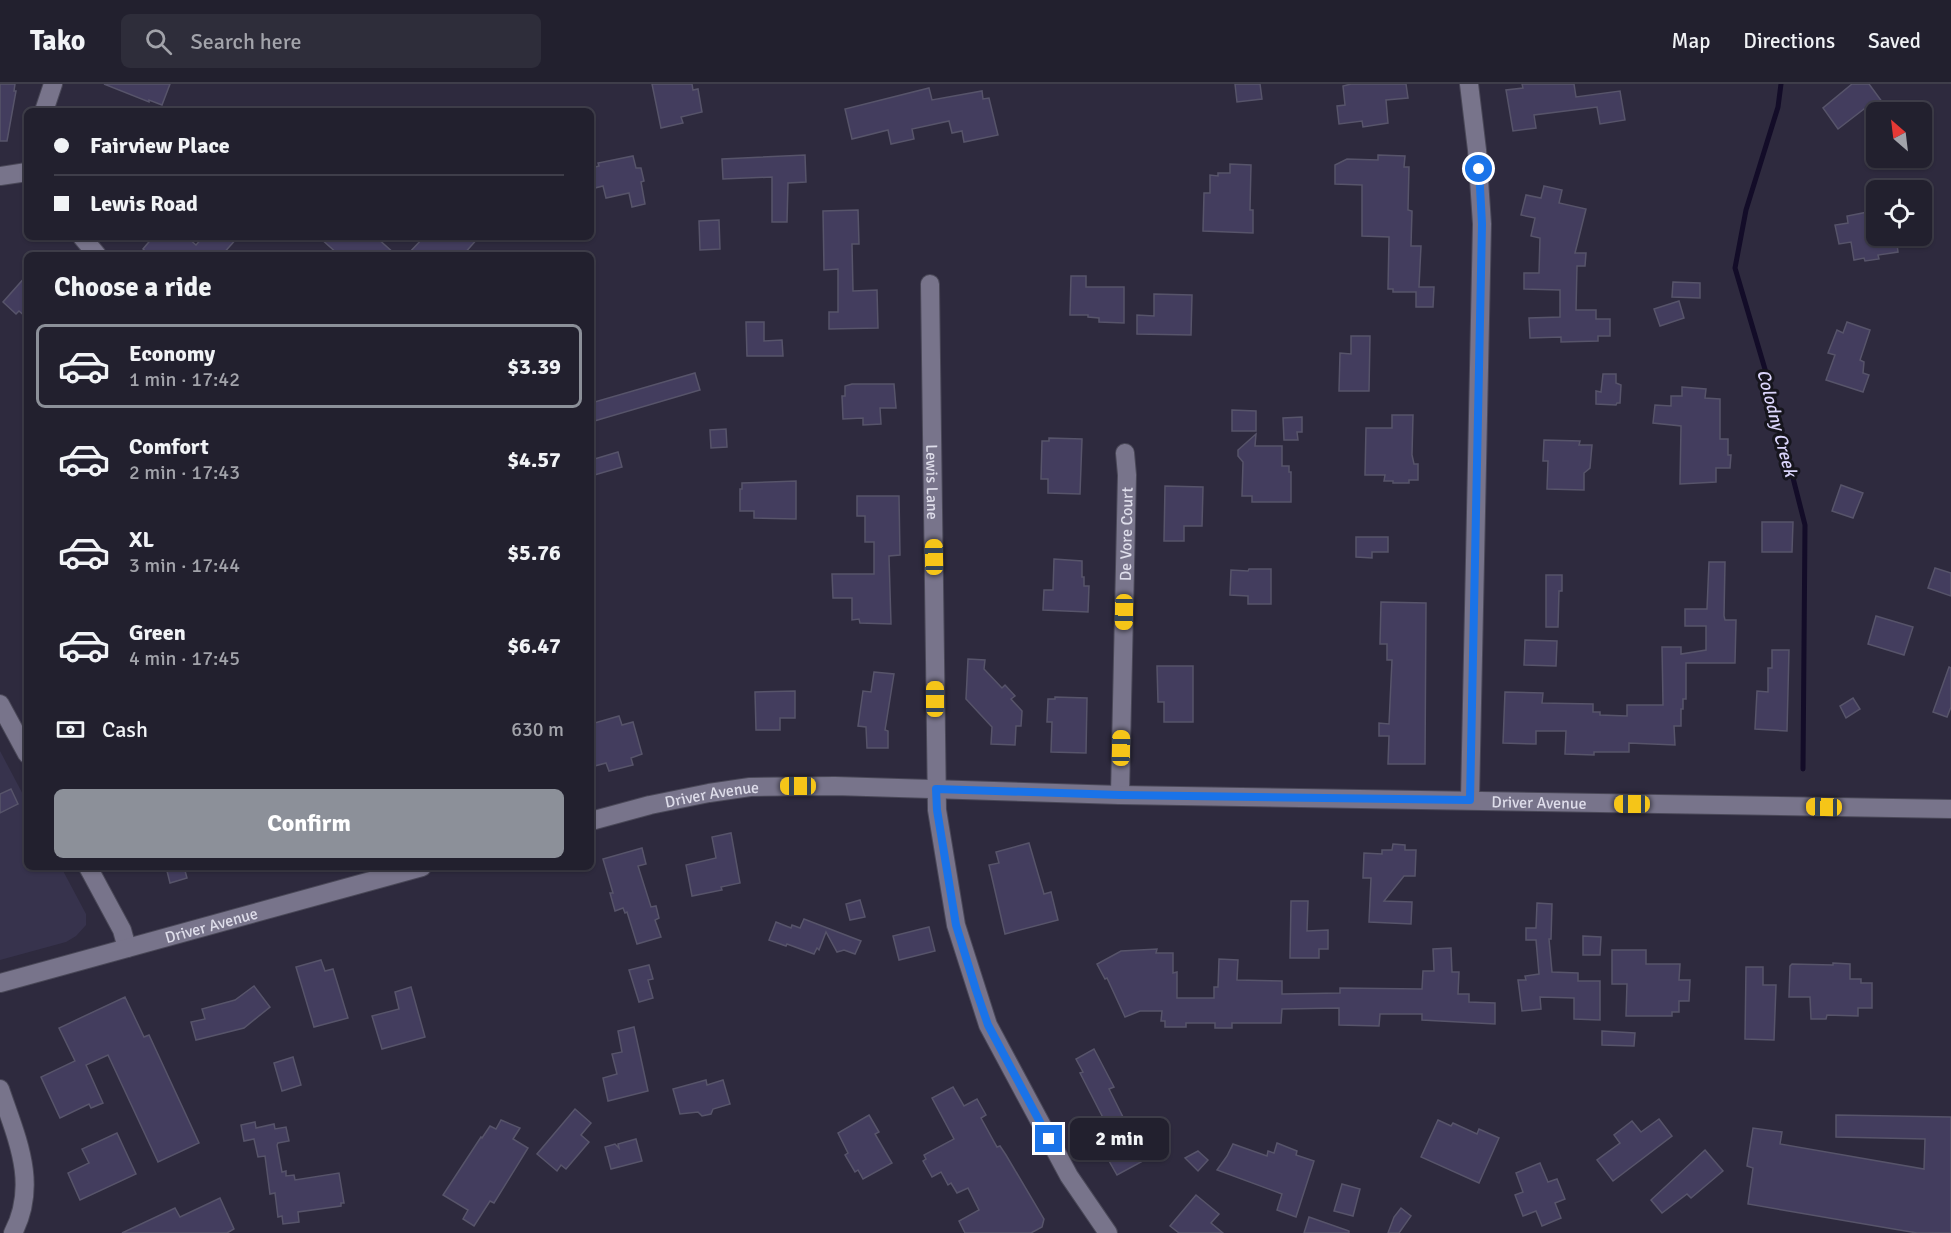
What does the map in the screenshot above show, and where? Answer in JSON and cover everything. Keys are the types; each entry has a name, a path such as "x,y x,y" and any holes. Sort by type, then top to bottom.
{"street":[{"path":"45,108 53,84"},
{"path":"1469,84 1477,150 1482,224 1470,800"},
{"path":"0,177 24,173"},
{"path":"84,240 94,252"},
{"name":"Lewis Lane","path":"930,284 936,789 937,810 956,925 988,1025 1069,1176 1108,1233"},
{"name":"De Vore Court","path":"1120,795 1127,475 1125,453"},
{"path":"0,704 24,748"},
{"name":"Driver Avenue","path":"594,820 674,800 750,788 835,786 1120,795 1951,809"},
{"path":"90,870 122,930 127,948"},
{"name":"Driver Avenue","path":"0,983 411,870"},
{"path":"0,1089 23,1157 25,1191 14,1233"}],"shaded area":[{"path":"0,751 24,796 24,870 63,870 86,914 86,925 76,936 66,942 0,960"}],"building":[{"path":"0,84 15,84 14,91 16,91 7,141 0,141"},
{"path":"104,84 170,84 162,105"},
{"path":"652,84 692,84 693,90 698,89 702,112 681,117 683,123 661,128"},
{"path":"1235,84 1260,84 1262,99 1237,102"},
{"path":"1406,84 1408,98 1386,100 1388,123 1363,127 1362,121 1339,124 1337,106 1345,105 1343,86"},
{"path":"1522,84 1574,84 1576,97 1620,91 1625,120 1600,124 1597,107 1534,115 1536,128 1513,131 1506,90 1523,88"},
{"path":"1852,84 1869,84 1882,102 1866,102 1866,112 1864,109 1838,129 1823,108"},
{"path":"929,88 932,100 982,91 983,99 989,98 998,135 964,142 962,131 952,133 949,121 912,129 914,139 891,144 888,130 852,139 845,109"},
{"path":"805,155 806,182 788,183 787,222 772,222 772,177 723,179 722,159"},
{"path":"1378,155 1405,156 1404,167 1409,167 1408,210 1412,211 1411,246 1421,246 1419,287 1434,287 1433,307 1416,307 1416,292 1393,292 1393,289 1388,289 1389,237 1362,236 1362,185 1335,184 1335,165 1347,159 1378,160"},
{"path":"633,156 636,168 641,168 645,204 632,207 629,193 606,198 603,186 594,188 594,167 599,166 598,163"},
{"path":"1230,164 1251,165 1250,210 1253,210 1253,233 1203,231 1204,193 1210,193 1210,175 1230,173"},
{"path":"1544,186 1562,190 1559,203 1586,209 1575,253 1586,253 1585,266 1577,266 1576,310 1596,310 1596,319 1610,319 1610,336 1598,336 1598,341 1561,342 1561,337 1530,338 1529,318 1560,317 1560,290 1524,289 1524,273 1539,273 1540,238 1531,236 1535,218 1521,215 1526,195 1541,198"},
{"path":"858,210 859,244 852,244 853,291 877,290 878,328 829,329 829,312 838,312 838,269 824,270 823,211"},
{"path":"1866,212 1866,246 1897,246 1898,252 1878,255 1879,259 1854,260 1851,242 1839,244 1835,225 1848,223 1847,216"},
{"path":"719,220 720,249 700,250 699,221"},
{"path":"150,240 190,240 196,245 200,240 235,240 225,252 146,252 143,249"},
{"path":"322,240 379,240 393,252 336,252"},
{"path":"421,240 476,240 466,252 410,252"},
{"path":"1071,276 1086,276 1086,287 1124,287 1124,323 1099,322 1099,318 1088,317 1088,315 1070,315"},
{"path":"24,278 24,315 19,311 16,314 3,302"},
{"path":"1673,282 1700,283 1700,298 1672,297"},
{"path":"1154,294 1192,295 1191,335 1137,334 1137,315 1154,316"},
{"path":"1679,301 1684,318 1660,326 1654,309"},
{"path":"746,322 764,322 764,341 782,340 783,356 747,356"},
{"path":"1847,322 1870,330 1860,360 1864,362 1863,373 1869,375 1863,392 1826,380 1835,355 1828,353 1837,330 1843,333"},
{"path":"1351,336 1370,336 1369,391 1339,391 1340,353 1351,354"},
{"path":"695,373 700,390 594,421 594,402"},
{"path":"1603,374 1616,374 1616,383 1621,385 1620,403 1616,405 1596,404 1596,391 1601,392"},
{"path":"894,384 896,408 880,408 881,424 863,425 863,418 843,419 842,396 845,396 845,386"},
{"path":"1682,387 1706,389 1705,398 1720,399 1720,439 1728,439 1728,455 1731,455 1730,468 1716,468 1716,482 1680,484 1681,426 1653,423 1655,405 1671,406 1671,396 1682,396"},
{"path":"1232,410 1256,411 1256,431 1232,431"},
{"path":"1392,415 1413,415 1412,455 1414,464 1418,464 1418,480 1409,480 1409,483 1384,481 1385,475 1365,475 1366,428 1392,428"},
{"path":"1302,417 1302,432 1297,432 1298,440 1284,440 1283,418"},
{"path":"726,429 727,447 711,448 710,430"},
{"path":"1256,434 1255,446 1282,446 1282,466 1289,466 1289,472 1291,472 1291,502 1252,502 1252,496 1242,496 1243,462 1238,456 1238,450"},
{"path":"1049,438 1082,439 1080,494 1048,493 1048,479 1041,479 1042,441 1049,441"},
{"path":"1544,440 1580,441 1579,445 1592,445 1590,468 1584,473 1584,490 1547,489 1548,461 1543,461"},
{"path":"618,452 622,467 594,475 594,459"},
{"path":"796,481 796,519 754,518 754,511 740,511 742,483"},
{"path":"1841,485 1863,493 1853,518 1832,511"},
{"path":"1165,486 1203,487 1202,526 1184,526 1184,541 1164,541"},
{"path":"857,496 899,496 900,555 889,556 891,624 860,623 859,619 852,620 852,598 833,598 832,574 874,574 874,542 865,542 865,516 857,516"},
{"path":"1762,522 1793,522 1792,552 1762,552"},
{"path":"1356,537 1388,537 1388,552 1372,552 1372,558 1356,557"},
{"path":"1054,559 1082,561 1084,586 1089,586 1088,612 1043,610 1044,590 1053,590"},
{"path":"1709,562 1725,562 1724,616 1725,620 1736,620 1735,663 1686,663 1686,699 1683,699 1683,709 1681,709 1681,726 1674,726 1675,745 1629,743 1629,752 1594,752 1594,755 1565,754 1566,731 1536,731 1536,744 1503,743 1505,692 1543,693 1542,703 1593,704 1593,712 1600,712 1600,715 1627,716 1627,705 1663,705 1662,647 1681,647 1681,654 1706,650 1706,626 1685,626 1685,609 1707,609"},
{"path":"1935,568 1951,573 1951,596 1928,588"},
{"path":"1249,569 1271,569 1271,604 1248,604 1248,596 1230,595 1231,570 1248,571"},
{"path":"1546,575 1562,575 1558,627 1546,627"},
{"path":"1381,602 1426,603 1425,764 1388,764 1389,736 1379,736 1379,723 1389,724 1392,660 1387,660 1387,644 1380,644"},
{"path":"1876,616 1913,627 1904,655 1868,644"},
{"path":"1525,640 1557,641 1556,666 1524,665"},
{"path":"1772,650 1789,650 1787,731 1755,729 1757,691 1768,692 1768,668 1772,668"},
{"path":"968,659 985,660 984,669 1002,688 1005,685 1015,696 1011,699 1022,711 1021,726 1016,726 1015,745 991,744 992,727 966,699"},
{"path":"1157,666 1193,666 1193,722 1164,722 1164,702 1158,702"},
{"path":"1949,667 1951,668 1951,707 1947,717 1933,712"},
{"path":"874,672 894,674 885,730 888,731 888,748 867,748 866,727 858,726 863,691 871,692"},
{"path":"795,691 795,718 780,718 780,730 756,730 755,692"},
{"path":"1055,697 1087,698 1086,753 1051,752 1052,722 1047,722 1048,699 1055,699"},
{"path":"1853,698 1860,709 1846,718 1840,706"},
{"path":"619,716 622,725 633,722 642,754 631,758 633,765 609,771 606,763 594,766 594,723"},
{"path":"11,789 18,804 0,813 0,794"},
{"path":"731,833 740,883 721,887 722,890 692,896 686,865 716,858 712,837"},
{"path":"1029,843 1044,894 1051,892 1058,920 1005,934 989,865 999,863 996,852"},
{"path":"1393,844 1405,845 1405,850 1416,850 1415,876 1404,876 1384,901 1412,902 1411,924 1369,922 1371,878 1363,878 1364,853 1382,854 1382,850 1392,850"},
{"path":"642,848 646,864 638,866 651,907 656,906 659,918 655,920 661,937 637,944 627,912 625,913 623,908 615,911 610,893 613,893 603,859"},
{"path":"167,870 185,870 187,878 170,883"},
{"path":"860,900 865,917 850,920 846,904"},
{"path":"1291,901 1308,901 1307,931 1328,930 1328,949 1319,949 1319,958 1290,958"},
{"path":"1537,903 1552,904 1551,939 1549,939 1552,972 1578,973 1578,981 1600,981 1600,1020 1574,1019 1574,998 1540,997 1541,1009 1522,1011 1518,980 1526,980 1525,976 1539,974 1536,940 1526,940 1526,928 1536,928"},
{"path":"804,919 861,941 855,954 844,950 837,952 826,932 819,950 817,948 814,954 769,940 776,922 791,928 792,925 800,928"},
{"path":"929,927 935,951 899,960 893,936"},
{"path":"1583,936 1601,937 1600,955 1583,955"},
{"path":"1451,948 1452,972 1459,972 1458,994 1469,994 1469,1002 1495,1003 1495,1024 1422,1020 1422,1014 1380,1014 1379,1026 1339,1025 1339,1008 1282,1009 1281,1023 1232,1023 1232,1028 1215,1028 1215,1023 1186,1023 1186,1027 1165,1027 1165,1021 1161,1021 1162,1011 1140,1011 1125,1017 1107,978 1105,979 1097,964 1121,951 1157,949 1156,953 1173,953 1173,973 1177,972 1177,998 1214,998 1214,987 1218,987 1219,959 1238,960 1237,980 1282,981 1282,994 1340,993 1340,988 1422,989 1423,971 1434,971 1433,949"},
{"path":"1612,950 1646,950 1646,964 1680,964 1679,980 1690,980 1689,1001 1679,1001 1679,1012 1672,1012 1672,1016 1626,1016 1627,984 1612,984"},
{"path":"321,960 325,971 333,969 348,1018 314,1027 296,967"},
{"path":"1833,963 1850,964 1850,979 1861,979 1861,983 1872,983 1872,1008 1858,1008 1858,1016 1827,1015 1826,1019 1811,1019 1810,997 1789,997 1790,966 1792,964 1833,965"},
{"path":"649,965 653,979 648,980 653,998 639,1002 629,970"},
{"path":"1746,967 1763,967 1763,985 1776,985 1774,1040 1745,1039"},
{"path":"254,986 270,1007 244,1028 196,1040 191,1022 205,1019 202,1009 235,1000"},
{"path":"411,987 425,1037 382,1049 372,1016 399,1009 395,992"},
{"path":"125,997 144,1037 149,1035 199,1143 158,1162 108,1055 86,1065 103,1103 91,1108 89,1104 60,1118 41,1077 75,1061 59,1028"},
{"path":"634,1027 648,1091 608,1101 603,1078 617,1074 612,1054 622,1052 618,1031"},
{"path":"1602,1031 1635,1033 1634,1046 1602,1045"},
{"path":"1094,1049 1114,1087 1109,1089 1126,1123 1133,1120 1147,1135 1144,1137 1154,1155 1117,1175 1108,1159 1119,1153 1114,1144 1116,1143 1080,1073 1083,1072 1076,1059"},
{"path":"293,1057 301,1085 282,1091 274,1063"},
{"path":"706,1080 707,1085 723,1080 730,1104 713,1109 711,1114 702,1116 698,1112 680,1114 673,1089"},
{"path":"953,1087 964,1106 977,1099 986,1115 981,1118 997,1147 1000,1146 1006,1155 1044,1219 1042,1227 1031,1233 965,1233 959,1221 979,1210 968,1188 957,1193 951,1183 948,1185 941,1172 932,1177 923,1161 926,1159 924,1155 954,1139 932,1098"},
{"path":"575,1109 591,1123 581,1135 589,1142 566,1169 561,1165 557,1171 537,1154"},
{"path":"869,1115 879,1132 875,1134 892,1163 863,1179 858,1170 855,1172 845,1155 848,1153 838,1133"},
{"path":"1836,1115 1951,1117 1951,1233 1917,1233 1748,1204 1753,1168 1747,1166 1753,1128 1782,1132 1780,1144 1924,1169 1925,1139 1836,1137"},
{"path":"1659,1119 1672,1136 1613,1181 1597,1160 1620,1143 1614,1135 1632,1121 1641,1132"},
{"path":"501,1120 520,1128 513,1139 528,1148 494,1203 490,1201 474,1226 463,1219 468,1210 443,1195 481,1137 490,1126 496,1129"},
{"path":"1438,1120 1451,1126 1453,1123 1477,1134 1479,1129 1499,1138 1479,1183 1421,1157"},
{"path":"255,1122 256,1128 274,1124 275,1129 286,1127 289,1141 277,1145 282,1172 286,1171 286,1176 294,1175 295,1180 339,1173 344,1203 341,1203 341,1206 298,1212 299,1222 283,1224 282,1216 278,1217 275,1193 270,1194 265,1156 258,1157 254,1139 244,1141 241,1125"},
{"path":"117,1133 136,1174 80,1200 68,1173 89,1163 82,1149"},
{"path":"636,1139 642,1161 611,1169 605,1147 615,1144 619,1148 618,1144"},
{"path":"1277,1143 1297,1151 1296,1155 1314,1161 1296,1217 1277,1210 1282,1194 1217,1170 1233,1144 1267,1156 1268,1151 1274,1153"},
{"path":"1705,1150 1723,1171 1691,1198 1687,1194 1662,1213 1651,1200"},
{"path":"1198,1151 1208,1160 1198,1171 1185,1158"},
{"path":"1540,1163 1548,1182 1557,1179 1565,1199 1555,1203 1561,1218 1542,1226 1536,1211 1523,1216 1515,1195 1523,1192 1516,1173"},
{"path":"1342,1184 1360,1189 1353,1216 1334,1211"},
{"path":"1196,1195 1219,1214 1211,1223 1223,1233 1179,1233 1170,1226"},
{"path":"220,1198 234,1229 227,1233 122,1233 175,1208 180,1217"},
{"path":"1401,1208 1411,1216 1399,1233 1388,1233 1394,1217"},
{"path":"1309,1217 1349,1231 1349,1233 1304,1233"}],"waterway":[{"name":"Colodny Creek","path":"1781,84 1778,107 1746,210 1735,268 1767,376 1805,525 1803,769"}],"route":[{"path":"1049,1139 988,1025 976,990 956,925 937,810 936,789 1120,795 1470,800 1482,224 1479,169"}]}
